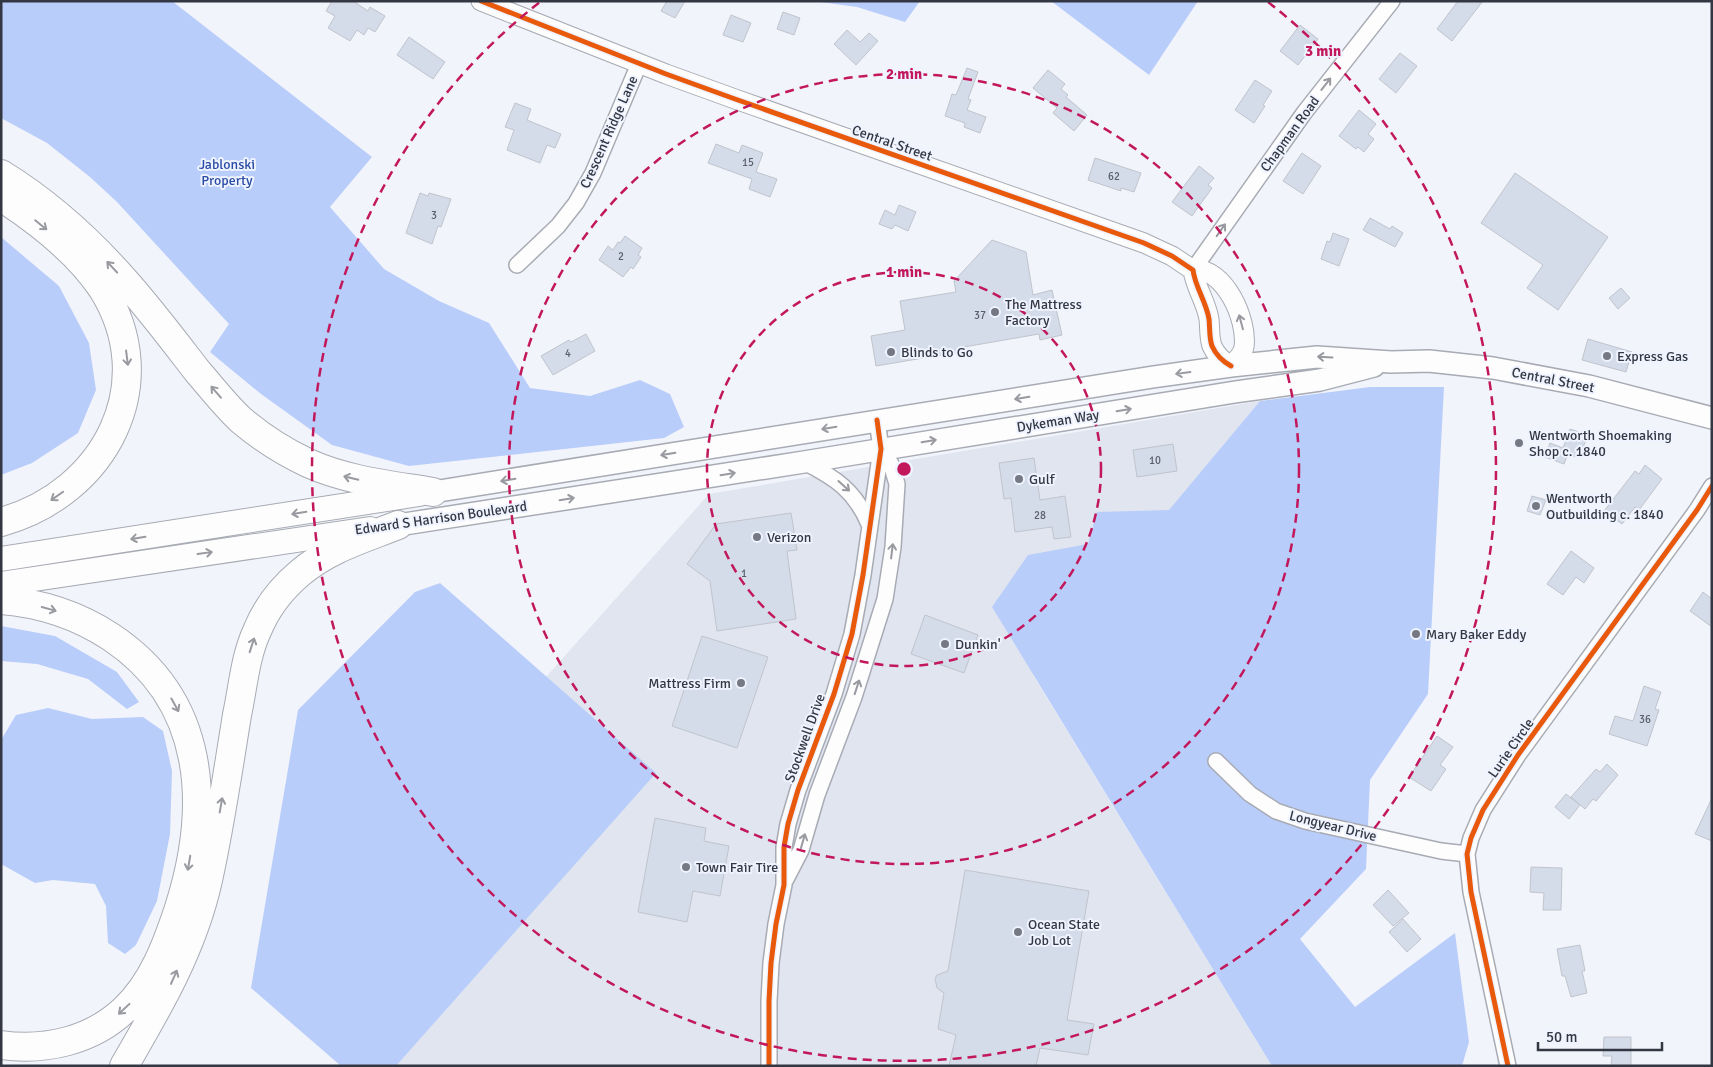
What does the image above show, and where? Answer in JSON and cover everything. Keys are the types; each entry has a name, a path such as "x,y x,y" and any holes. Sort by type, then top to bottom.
{"highway":[{"path":"1,174 22,187 60,216 95,249 125,281 222,400 241,420 256,432 292,454 331,472 360,480 433,492"},
{"path":"1,197 26,213 60,241 90,273 106,296 119,323 125,343 128,364 128,382 120,415 112,436 100,455 71,486 52,499 35,509 1,522"},
{"path":"124,1066 172,981 196,921 208,880 246,668 257,631 264,616 285,587 312,564 342,547 398,525"},
{"path":"1,600 27,604 77,618 124,646 143,663 167,691 179,713 190,743 198,800 189,866 179,906 162,952 146,984 133,1001 109,1022 75,1039 37,1047 1,1045"}],"main road":[{"name":"Central Street","path":"1231,366 1317,357 1391,362 1451,362 1589,386 1712,418"},
{"name":"Central Street","path":"1235,392 1320,380 1391,362"},
{"name":"Dykeman Way","path":"877,420 1231,366"},
{"name":"Dykeman Way","path":"881,449 1235,392"},
{"name":"Edward S Harrison Boulevard","path":"1,559 433,492 877,420"},
{"name":"Edward S Harrison Boulevard","path":"1,584 398,525 881,449"}],"street":[{"name":"Central Street","path":"481,1 639,64 829,133 1144,243 1172,256 1193,270 1208,271 1215,276 1227,291 1238,312 1244,333 1242,354 1231,366"},
{"name":"Chapman Road","path":"1193,270 1304,113 1392,1"},
{"name":"Crescent Ridge Lane","path":"517,266 558,226 576,203 593,172 639,64"},
{"path":"1193,270 1195,282 1209,318 1211,345 1221,359 1231,366 1235,392"},
{"name":"Stockwell Drive","path":"769,1066 771,963 784,885 784,847 788,824 798,790 834,694 852,634 863,574 881,449 877,420"},
{"name":"Stockwell Drive","path":"784,885 801,850 817,795 854,697 885,599 893,547 897,484 891,464 881,449"},
{"path":"804,462 830,475 847,488 861,506 869,524"},
{"name":"Lurie Circle","path":"1508,1066 1471,892 1467,854 1471,838 1483,810 1504,775 1697,510 1712,486"},
{"name":"Longyear Drive","path":"1216,761 1250,794 1276,811 1315,823 1441,851 1467,854"}],"shaded area":[{"path":"1260,401 1033,675 1272,1066 396,1066 655,773 546,677 709,494"}],"green space":[{"name":"Jablonski Property","path":"1,1 172,1 372,157 330,207 384,269 439,301 489,323 530,388 590,396 640,380 670,394 684,427 664,438 409,466 332,445 261,394 210,352 229,324 117,202 90,177 47,143 1,118"},
{"path":"813,1 920,1 905,22 857,7"},
{"path":"1051,1 1198,1 1149,75"},
{"path":"1,237 59,286 89,343 96,390 78,433 32,463 1,475"},
{"path":"1370,387 1444,387 1428,694 1370,780 1366,869 1300,939 1355,1007 1455,933 1469,1042 1462,1066 1272,1066 992,607 1028,555 1088,544 1097,512 1169,510 1260,401"},
{"path":"440,583 656,773 396,1066 341,1066 251,988 298,710 415,592"},
{"path":"1,626 55,636 117,672 139,702 127,709 88,679 37,664 1,661"},
{"path":"48,708 92,719 143,717 163,731 172,771 170,834 157,901 136,945 125,954 108,943 106,906 95,884 53,880 35,883 1,864 1,740 16,715"}],"building":[{"path":"332,1 353,1 368,11 370,7 385,16 375,32 368,28 364,35 357,30 350,41 328,28 335,16 326,11"},
{"path":"667,1 685,1 675,18 661,11"},
{"path":"1458,1 1483,1 1452,41 1437,29"},
{"path":"783,12 800,18 794,35 777,29"},
{"path":"731,15 751,23 743,42 723,35"},
{"path":"1300,25 1318,39 1298,65 1280,51"},
{"path":"847,30 860,42 869,33 878,41 856,65 834,44"},
{"path":"409,37 445,62 433,79 397,55"},
{"path":"1400,53 1417,66 1396,93 1379,79"},
{"path":"967,68 978,72 968,99 971,100 967,110 986,117 980,133 964,127 965,123 945,116 952,94 956,95"},
{"path":"1048,70 1065,84 1061,89 1068,95 1066,97 1087,115 1074,131 1053,113 1057,108 1033,88"},
{"path":"1255,80 1272,91 1254,123 1235,110"},
{"path":"515,103 531,109 527,120 561,134 555,148 547,145 540,163 507,150 514,130 505,127"},
{"path":"1359,110 1376,124 1368,134 1374,139 1364,152 1358,147 1356,149 1339,136"},
{"path":"716,144 739,153 742,145 763,153 756,172 777,179 770,197 749,189 752,179 708,163"},
{"path":"1302,153 1321,166 1303,194 1283,181"},
{"path":"1095,158 1141,173 1134,192 1121,188 1121,191 1088,180"},
{"path":"1199,166 1214,178 1208,185 1212,188 1192,216 1172,202"},
{"path":"1515,173 1608,237 1558,310 1527,288 1543,265 1481,223"},
{"path":"420,193 428,196 429,193 451,199 441,227 438,226 432,244 406,233"},
{"path":"899,205 916,212 908,231 895,225 892,229 879,224 885,210 895,215"},
{"path":"1370,218 1390,229 1392,226 1403,233 1395,247 1363,230"},
{"path":"1333,233 1349,239 1339,266 1321,259 1327,241 1330,242"},
{"path":"625,236 642,248 638,255 641,257 633,269 631,267 623,277 599,260 608,246 613,250"},
{"path":"992,240 1026,252 1033,295 1052,290 1062,335 1040,340 1039,334 964,347 965,351 876,366 871,336 905,330 900,301 956,292 954,281"},
{"path":"1621,288 1630,298 1618,309 1609,298"},
{"path":"586,334 595,351 553,375 541,356 569,340 571,342"},
{"name":"Express Gas","path":"1588,339 1632,352 1626,372 1582,360"},
{"path":"1570,429 1588,435 1579,458 1568,454 1564,464 1545,457 1550,443 1563,448"},
{"path":"1173,444 1177,471 1137,477 1133,450"},
{"path":"1034,458 1040,500 1065,496 1071,537 1054,539 1052,527 1015,532 1011,498 1004,499 999,463"},
{"path":"1645,465 1662,479 1639,510 1635,507 1622,524 1604,511 1635,471 1639,474"},
{"name":"Wentworth Outbuilding c. 1840","path":"1532,496 1546,500 1540,515 1527,511"},
{"path":"791,513 797,550 787,551 796,619 717,631 710,581 687,564 716,524"},
{"path":"1571,551 1594,568 1584,583 1576,577 1563,595 1547,584"},
{"path":"1703,592 1712,599 1712,627 1690,611"},
{"name":"Dunkin'","path":"925,615 978,635 964,673 911,654"},
{"path":"702,636 768,657 737,748 672,726"},
{"path":"1644,686 1661,692 1655,709 1659,710 1647,746 1609,734 1615,716 1633,721"},
{"path":"1437,736 1453,747 1440,765 1446,769 1431,791 1409,777"},
{"path":"1607,764 1618,775 1596,801 1593,799 1585,809 1571,797 1596,769 1600,772"},
{"path":"1566,794 1580,805 1569,819 1555,807"},
{"path":"1712,798 1712,841 1695,834"},
{"name":"Town Fair Tire","path":"655,818 706,828 704,841 729,846 720,896 693,891 687,922 638,912"},
{"path":"1531,867 1562,868 1561,910 1543,910 1544,893 1530,892"},
{"name":"Ocean State Job Lot","path":"965,870 1089,891 1067,1020 1094,1024 1088,1055 1040,1048 1036,1066 949,1066 956,1035 938,1029 944,993 937,988 935,979 937,975 948,971"},
{"path":"1388,890 1409,913 1393,926 1373,905"},
{"path":"1403,919 1421,939 1407,952 1389,932"},
{"path":"1580,945 1585,971 1582,971 1587,993 1571,997 1565,976 1562,976 1557,949"},
{"path":"1604,1037 1631,1037 1631,1066 1611,1066 1612,1056 1603,1056"}],"cycle path":[{"path":"481,1 666,74 1144,243 1172,256 1193,270 1208,312 1212,346 1220,358 1231,366"},
{"path":"769,1066 771,963 784,885 784,847 788,824 798,790 834,694 852,634 863,575 881,449 877,420"},
{"path":"1508,1066 1471,892 1467,854 1471,838 1483,810 1518,755 1697,510 1712,486"}],"place":[{"name":"The Mattress Factory","path":"995,312"},
{"name":"Blinds to Go","path":"891,352"},
{"name":"Express Gas","path":"1607,356"},
{"name":"Wentworth Shoemaking Shop c. 1840","path":"1519,443"},
{"name":"Gulf","path":"1019,479"},
{"name":"Wentworth Outbuilding c. 1840","path":"1536,506"},
{"name":"Verizon","path":"757,537"},
{"name":"Mary Baker Eddy","path":"1416,634"},
{"name":"Dunkin'","path":"945,644"},
{"name":"Mattress Firm","path":"741,683"},
{"name":"Town Fair Tire","path":"686,867"},
{"name":"Ocean State Job Lot","path":"1018,932"}]}
